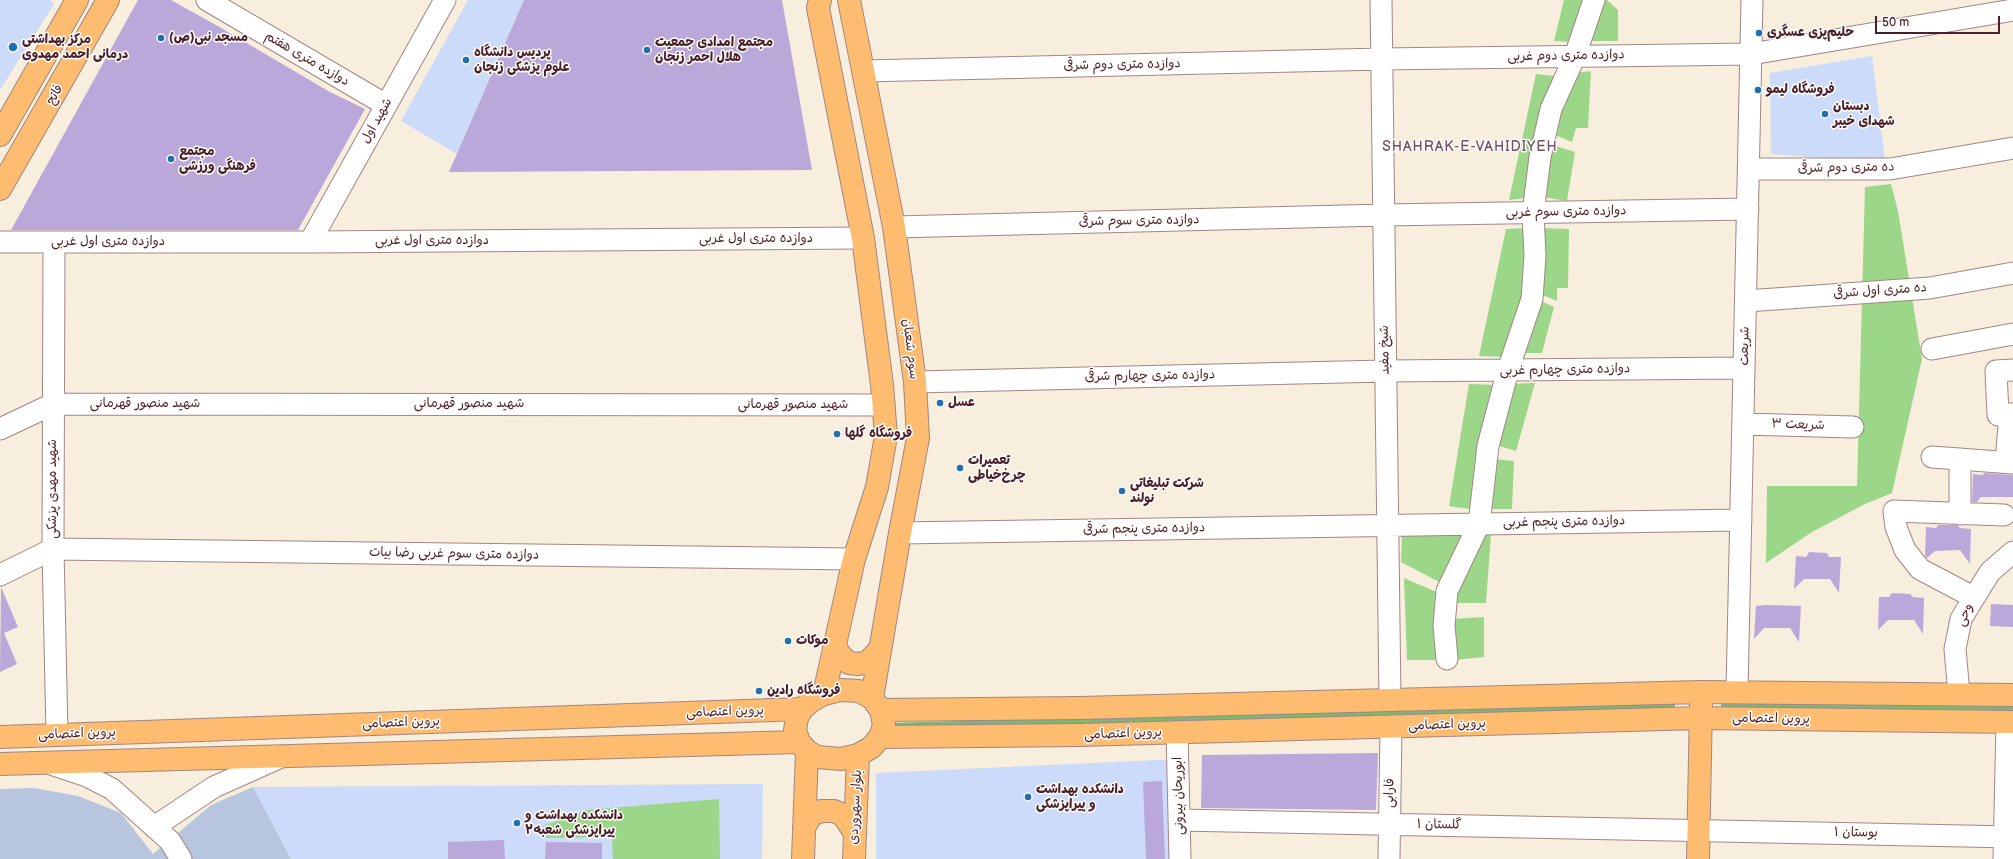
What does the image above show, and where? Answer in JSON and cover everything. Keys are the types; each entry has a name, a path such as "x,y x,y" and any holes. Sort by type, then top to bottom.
{"main road":[{"path":"0,135 77,0"},
{"name":"فاتح","path":"0,189 108,0"},
{"path":"820,0 818,8 863,238 884,405 886,436 877,487 854,560 824,694"},
{"name":"سوم شعبان","path":"849,0 894,227 915,382 918,438 880,649 876,704"},
{"path":"835,646 840,655 849,663 858,664 868,662 880,649"},
{"path":"0,764 803,747 817,757 841,759 858,755 872,747 880,737 884,725 876,704 859,691 840,690 824,694 811,701 802,709 797,718 795,730 803,747 803,859"},
{"name":"پروین اعتصامی","path":"876,704 1079,708 1737,691 2013,695"},
{"path":"1698,859 1701,692"},
{"name":"پروین اعتصامی","path":"0,737 802,709"},
{"name":"پروین اعتصامی","path":"880,737 1080,735 1701,718 2010,722"},
{"name":"بلوار سهروردی","path":"854,859 858,755"},
{"path":"804,828 811,815 821,811 834,811 843,815 855,833"}],"street":[{"name":"دوازده متری هفتم","path":"207,0 386,105"},
{"name":"شهید اول","path":"310,242 445,0"},
{"name":"شیخ مفید","path":"1381,0 1390,700"},
{"path":"1447,659 1444,626 1447,592 1479,524 1488,446 1508,370 1532,299 1535,256 1534,212 1540,157 1551,108 1575,56 1594,0"},
{"name":"شریعت","path":"1737,691 1752,0"},
{"name":"دوازده متری دوم غربی","path":"1382,58 1751,54 2013,10"},
{"name":"دوازده متری دوم شرقی","path":"864,71 1382,58"},
{"name":"ده متری دوم شرقی","path":"1749,170 1890,169 2013,148"},
{"name":"دوازده متری سوم غربی","path":"1384,215 1748,209"},
{"name":"دوازده متری سوم شرقی","path":"894,227 1384,215"},
{"name":"دوازده متری اول غربی","path":"0,242 310,242 863,238"},
{"name":"شهید مهدی پزشکی","path":"54,242 53,549 57,735"},
{"name":"ده متری اول شرقی","path":"1746,301 1930,288 2013,273"},
{"path":"1932,349 2013,334"},
{"name":"دوازده متری چهارم غربی","path":"1386,371 1744,368"},
{"path":"1932,457 2010,463 2011,414 1998,415 1996,370 2013,370"},
{"name":"دوازده متری چهارم شرقی","path":"915,382 1386,371"},
{"path":"0,429 53,404"},
{"name":"شهید منصور قهرمانی","path":"53,404 884,405"},
{"name":"شریعت ۳","path":"1743,424 1853,427"},
{"path":"1960,459 1960,514"},
{"path":"1973,597 1920,569 1905,550 1896,527 1894,511 2004,515"},
{"name":"دوازده متری پنجم غربی","path":"1388,525 1741,520"},
{"name":"دوازده متری پنجم شرقی","path":"900,533 1388,525"},
{"path":"0,575 53,549"},
{"name":"دوازده متری سوم غربی رضا بیات","path":"53,549 854,560"},
{"name":"وحی","path":"1959,694 1955,649 1960,619 1990,572 2013,552"},
{"path":"2004,859 2009,837 2010,722"},
{"name":"فارابی","path":"1389,859 1391,727"},
{"name":"ابوریحان بیرونی","path":"1177,732 1180,859"},
{"path":"154,827 214,787 283,757"},
{"path":"49,763 87,776 112,789 170,841 181,859"},
{"name":"گلستان ۱","path":"1179,820 1699,830"},
{"name":"بوستان ۱","path":"1699,830 2009,837"}],"shaded area":[{"name":"مرکز بهداشتی درمانی احمد مهدوی","path":"0,0 50,0 54,4 0,90"},
{"name":"پردیس دانشگاه علوم پزشکى زنجان","path":"468,0 524,0 457,154 401,121"},
{"name":"دبستان شهدای خیبر","path":"1872,56 1885,160 1849,160 1771,154 1770,73"},
{"name":"دانشکده بهداشت و پیراپزشکی","path":"1179,759 1180,859 876,859 876,773"},
{"name":"دانشکده بهداشت و پیراپزشکى شعبه۲","path":"763,784 762,859 291,859 253,787"},
{"path":"253,787 291,859 0,859 0,789 34,788 78,796 121,813 153,854 211,805"}],"green space":[{"path":"1564,0 1587,0 1573,42 1554,41"},
{"path":"1598,0 1607,0 1618,10 1618,41 1588,41"},
{"path":"1591,71 1588,128 1576,128 1572,142 1550,133 1575,73"},
{"path":"1536,74 1554,76 1541,115 1526,198 1509,200"},
{"path":"1549,144 1575,152 1567,201 1542,197"},
{"path":"1891,184 1898,211 1922,359 1892,493 1865,504 1812,532 1766,563 1767,486 1857,486 1865,187"},
{"path":"1526,228 1523,311 1505,357 1479,356 1506,229"},
{"path":"1540,228 1569,229 1568,288 1557,288 1557,301 1538,293"},
{"path":"1539,300 1554,307 1542,353 1519,353"},
{"path":"1535,383 1516,451 1496,445 1509,384"},
{"path":"1469,384 1496,385 1476,510 1449,506"},
{"path":"1493,459 1514,461 1512,509 1491,509"},
{"path":"1459,534 1463,537 1445,585 1401,562 1402,536"},
{"path":"1491,534 1486,603 1452,603 1478,536"},
{"path":"1404,578 1441,594 1439,660 1407,660"},
{"path":"1484,617 1484,657 1455,660 1452,619"},
{"path":"1721,698 2013,701 2013,713 1721,707"},
{"path":"1675,701 1675,711 885,732 886,723"},
{"path":"719,799 720,859 613,859 612,837 543,838 543,826 586,810"}],"building":[{"name":"مجتمع فرهنگی ورزشی","path":"138,0 171,0 330,92 365,109 298,230 11,230"},
{"name":"مجتمع امدادی جمعیت هلال احمر زنجان","path":"524,0 782,0 812,170 449,172"},
{"path":"1984,473 2013,475 2013,497 1981,497 1977,502 1972,502 1973,474 1983,475"},
{"path":"1938,525 1957,525 1960,528 1971,529 1970,564 1960,550 1935,551 1927,558 1925,556 1926,527 1936,528"},
{"path":"1809,552 1827,553 1829,557 1841,557 1839,593 1830,579 1804,579 1794,589 1796,556 1806,557"},
{"path":"1,587 18,627 4,633 17,664 0,672"},
{"path":"1892,593 1910,594 1913,597 1924,598 1923,634 1914,620 1888,620 1878,630 1879,597 1889,597"},
{"path":"1991,604 2013,605 2013,627 1990,626"},
{"path":"1756,606 1801,606 1799,642 1790,628 1764,628 1754,639"},
{"path":"1378,753 1376,810 1201,808 1202,755"},
{"path":"1162,781 1165,859 1146,859 1143,782"},
{"path":"504,840 505,859 448,859 448,842"},
{"path":"546,842 602,843 602,859 545,859"}],"place":[{"name":"حلیم‌پزی عسگری","path":"1759,33"},
{"name":"مسجد نبی(ص)","path":"161,38"},
{"name":"مرکز بهداشتی درمانی احمد مهدوی","path":"13,47"},
{"name":"مجتمع امدادی جمعیت هلال احمر زنجان","path":"647,50"},
{"name":"پردیس دانشگاه علوم پزشکى زنجان","path":"466,60"},
{"name":"فروشگاه لیمو","path":"1758,90"},
{"name":"دبستان شهدای خیبر","path":"1825,114"},
{"name":"مجتمع فرهنگی ورزشی","path":"171,159"},
{"name":"عسل","path":"940,403"},
{"name":"فروشگاه گلها","path":"837,434"},
{"name":"تعمیرات چرخ‌خیاطی","path":"960,468"},
{"name":"شرکت تبلیغاتی نولند","path":"1122,491"},
{"name":"موکات","path":"788,641"},
{"name":"فروشگاه رادین","path":"759,691"},
{"name":"دانشکده بهداشت و پیراپزشکی","path":"1028,797"},
{"name":"دانشکده بهداشت و پیراپزشکى شعبه۲","path":"517,823"}],"district":[{"name":"SHAHRAK-E-VAHIDIYEH","path":"1470,147"}]}
